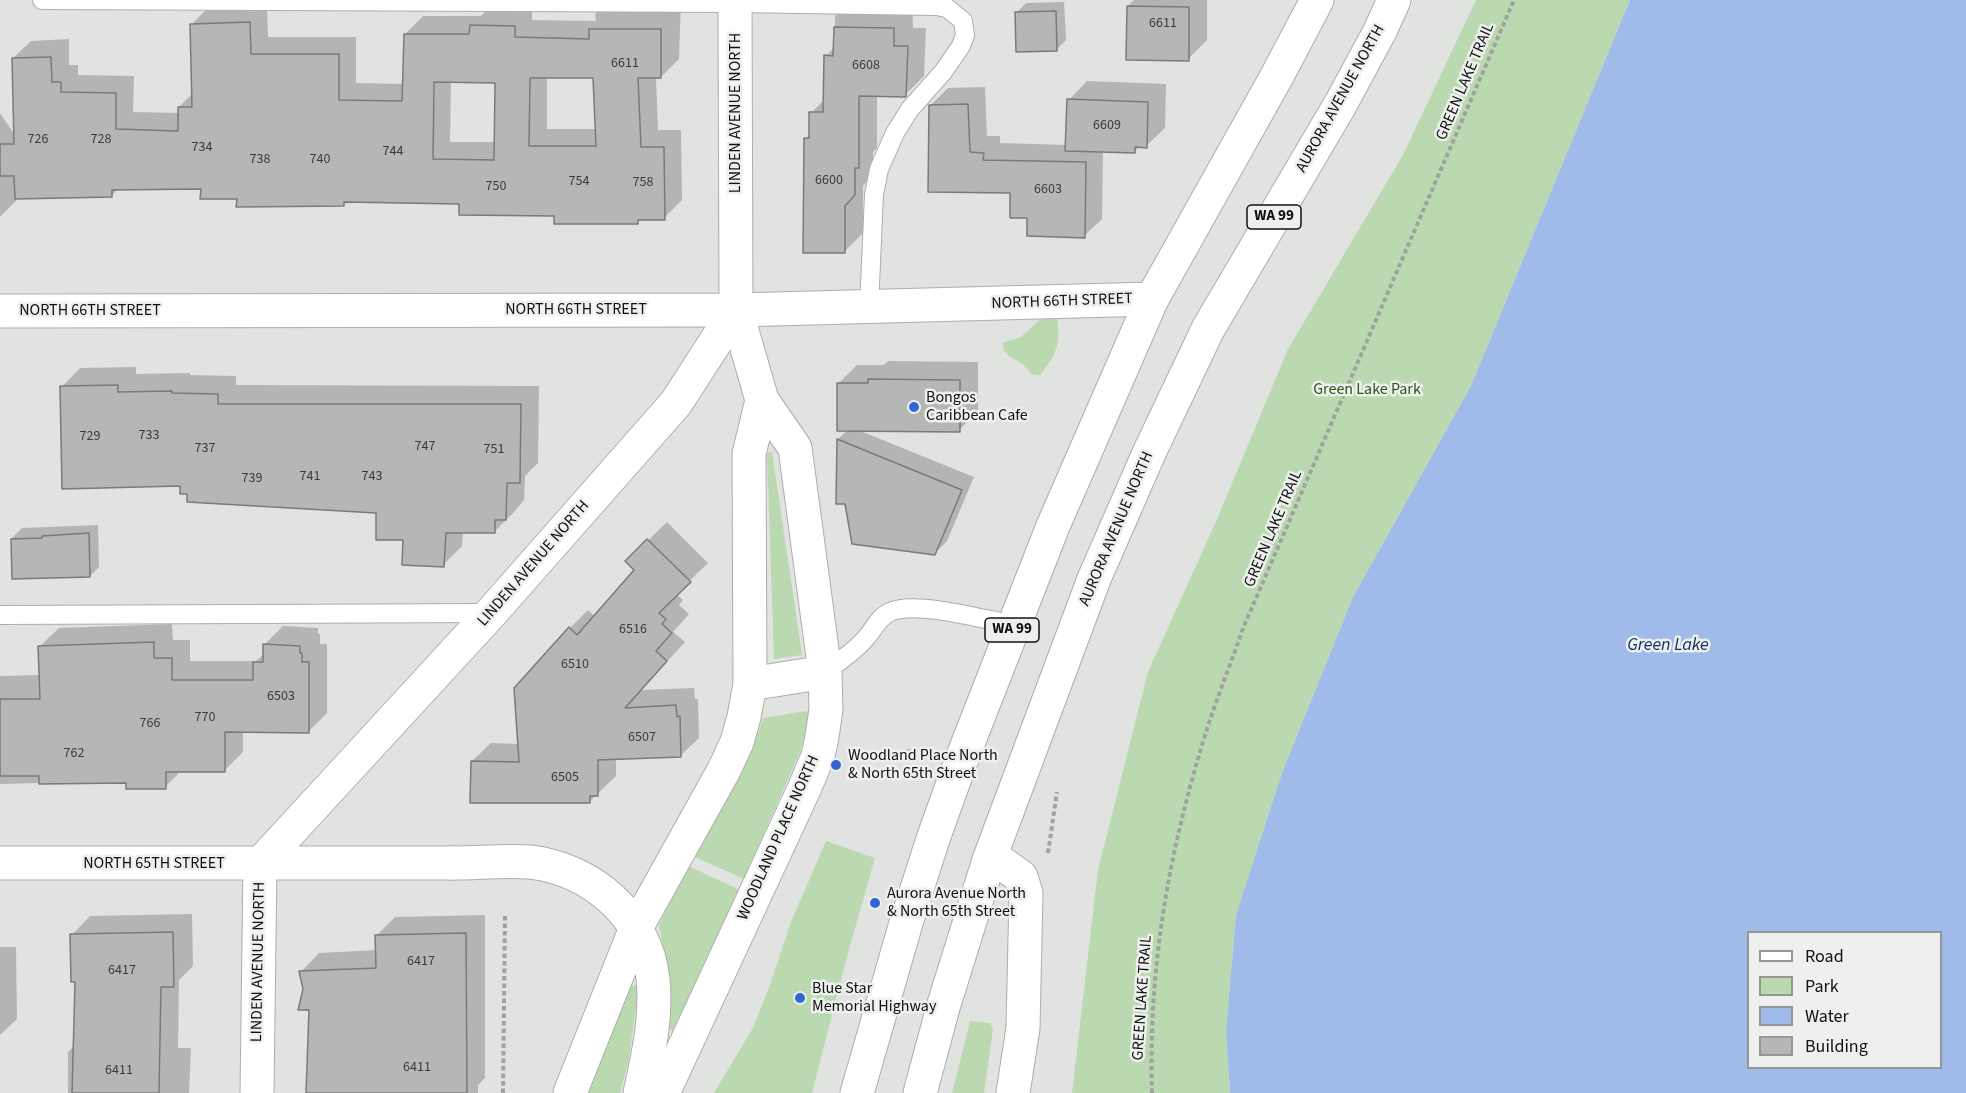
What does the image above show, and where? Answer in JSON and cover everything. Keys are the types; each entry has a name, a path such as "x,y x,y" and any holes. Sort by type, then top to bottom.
{"main road":[{"name":"WA 99","path":"857,1093 906,922 933,839 1053,526 1152,299 1317,0"},
{"name":"AURORA AVENUE NORTH","path":"920,1093 944,1004 989,860 1094,579 1149,453 1208,329 1340,105 1394,0"},
{"name":"LINDEN AVENUE NORTH","path":"257,1093 260,864 491,613 676,403 736,310 735,2"},
{"name":"NORTH 66TH STREET","path":"0,311 736,310 1152,299"},
{"name":"WOODLAND PLACE NORTH","path":"663,1093 818,756 826,709 825,672 795,448 762,400 736,310"},
{"name":"WOODLAND PLACE NORTH","path":"569,1093 636,928 724,770 742,725 750,684 749,454 762,400"},
{"path":"750,684 825,672"},
{"path":"989,860 1003,864 1021,877 1026,893 1023,1028 1013,1093"},
{"name":"NORTH 65TH STREET","path":"0,863 530,862 566,870 598,887 617,902 636,928 645,947 653,978 654,1005 651,1042 640,1093"},
{"path":"452,863 499,876 529,880 570,894 597,910 612,934 569,1093"}],"lane":[{"path":"42,0 735,2 936,6 947,9 963,21 965,35 961,46 943,72 910,109 895,133 879,169 874,195 869,307"},
{"path":"825,672 865,639 876,622 890,611 925,609 1014,626"},
{"path":"0,615 491,613"}],"path":[{"name":"GREEN LAKE TRAIL","path":"1152,1093 1150,1046 1161,916 1178,834 1208,729 1244,626 1514,0"},
{"path":"855,760 911,751"},
{"path":"503,1093 505,916"}],"green space":[{"name":"Green Lake Park","path":"1476,0 1630,0 1471,386 1353,597 1282,773 1236,915 1226,1031 1230,1093 1072,1093 1098,870 1148,672 1218,517 1288,349 1403,155"},
{"path":"1057,318 1058,343 1050,361 1040,375 1031,374 1024,365 1009,356 1002,343 1021,337 1038,321"},
{"path":"772,452 802,655 774,659 767,453"},
{"path":"807,711 810,718 800,752 744,879 693,856 741,771 763,718"},
{"path":"826,841 875,858 812,1093 714,1093 753,1028 791,922"},
{"path":"688,866 740,890 675,1031 672,1031 668,1026 669,991 659,925"},
{"path":"625,983 639,987 628,1063 620,1093 583,1093"},
{"path":"970,1021 990,1023 993,1029 984,1093 952,1093"}],"water":[{"name":"Green Lake","path":"1630,0 1966,0 1966,1093 1230,1093 1226,1031 1236,915 1282,773 1353,597 1471,386"}],"building":[{"path":"1127,6 1189,7 1189,61 1126,60"},
{"path":"1056,11 1057,51 1016,52 1015,12"},
{"path":"250,22 251,54 339,54 339,100 402,101 404,34 469,34 470,25 515,26 515,37 589,39 589,29 661,29 661,78 638,78 641,147 664,147 665,220 638,220 638,224 554,224 554,216 459,215 459,204 344,202 344,206 236,207 237,199 200,199 201,189 112,190 112,197 15,199 14,176 0,176 0,144 14,144 12,58 51,57 52,82 61,82 61,92 116,93 116,129 178,131 178,107 192,107 190,24","holes":["530,78 593,78 596,146 529,146","434,82 495,83 494,160 433,159"]},
{"path":"834,27 894,28 894,46 908,46 906,97 859,96 859,168 855,168 855,195 845,206 845,253 803,253 804,138 809,138 809,112 823,112 824,55 833,56"},
{"path":"1067,99 1148,102 1147,148 1135,147 1135,153 1065,151"},
{"path":"968,104 970,152 984,153 983,160 1086,162 1085,238 1027,236 1027,218 1010,218 1010,193 928,192 929,105"},
{"name":"Bongos Caribbean Cafe","path":"868,379 960,380 960,432 837,431 837,383 868,383"},
{"path":"118,385 118,392 172,391 172,393 218,394 218,404 521,404 520,483 507,483 506,520 495,520 495,533 446,533 444,567 402,565 403,540 376,540 376,513 187,502 187,494 180,494 180,486 62,489 60,386"},
{"path":"837,439 962,490 935,555 852,544 845,504 836,504"},
{"path":"89,533 90,577 12,579 11,539"},
{"path":"647,539 691,582 659,613 666,619 662,624 672,633 656,651 667,661 625,708 676,705 677,717 680,716 681,757 598,760 598,796 590,796 590,803 470,803 471,761 519,762 514,688 569,627 577,635 634,570 625,561"},
{"path":"154,642 154,658 172,658 172,680 253,680 253,662 263,662 263,644 300,646 302,662 309,662 309,733 225,732 225,772 166,772 166,789 126,789 126,783 39,784 39,776 0,776 0,699 40,699 38,646"},
{"path":"173,932 174,987 161,987 159,1093 72,1093 75,982 71,982 70,934"},
{"path":"466,933 467,1093 306,1093 309,1010 298,1010 303,989 299,971 376,968 375,935"}],"place":[{"name":"Bongos Caribbean Cafe","path":"914,407"},
{"name":"Woodland Place North & North 65th Street","path":"836,765"},
{"name":"Aurora Avenue North & North 65th Street","path":"875,903"},
{"name":"Blue Star Memorial Highway","path":"800,998"}]}
